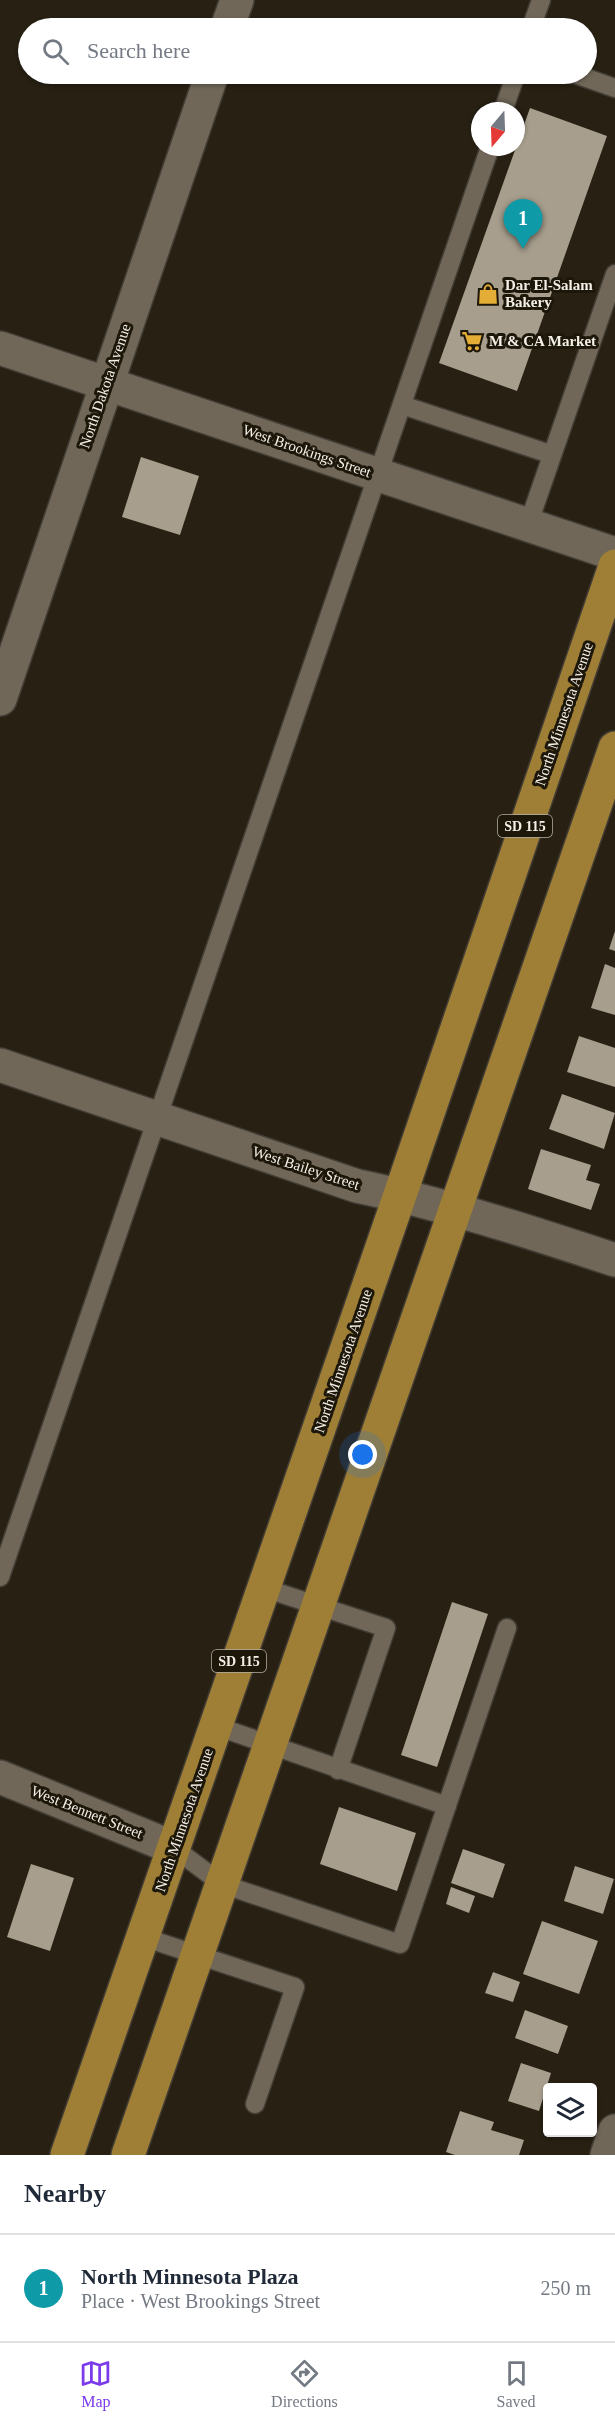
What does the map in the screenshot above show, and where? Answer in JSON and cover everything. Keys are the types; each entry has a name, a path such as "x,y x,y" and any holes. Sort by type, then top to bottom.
{"main road":[{"name":"North Minnesota Avenue","path":"69,2155 615,566"},
{"path":"128,2155 615,748"}],"street":[{"path":"231,18 237,0"},
{"name":"North Dakota Avenue","path":"0,699 209,84"},
{"name":"West Brookings Street","path":"0,348 615,554"},
{"name":"West Bailey Street","path":"0,1065 357,1186 454,1210 615,1260"},
{"name":"West Bennett Street","path":"0,1777 174,1848"},
{"path":"607,2155 615,2131"}],"lane":[{"path":"535,18 541,0"},
{"path":"597,82 615,88"},
{"path":"506,102 512,84"},
{"path":"0,1577 487,156"},
{"path":"528,525 550,454 615,274"},
{"path":"402,405 550,454"},
{"path":"264,1588 387,1628 338,1770"},
{"path":"174,1848 222,1884 400,1944 507,1628"},
{"path":"216,1726 447,1806"},
{"path":"143,1937 296,1986 255,2104"}],"building":[{"path":"530,108 607,136 517,391 439,363 513,156 525,156 525,122"},
{"path":"141,457 199,476 180,535 122,517"},
{"path":"615,931 615,951 609,949"},
{"path":"605,964 615,968 615,1015 591,1008"},
{"path":"579,1036 615,1048 615,1087 567,1072"},
{"path":"562,1094 615,1113 604,1149 549,1129"},
{"path":"541,1149 591,1165 586,1180 600,1184 591,1210 528,1189"},
{"path":"452,1602 488,1614 437,1767 401,1755"},
{"path":"339,1807 416,1833 397,1891 320,1864"},
{"path":"463,1849 505,1864 493,1898 451,1883"},
{"path":"31,1864 74,1878 50,1951 7,1937"},
{"path":"575,1866 614,1879 603,1914 564,1901"},
{"path":"451,1887 475,1896 469,1913 446,1904"},
{"path":"542,1921 598,1941 579,1994 523,1974"},
{"path":"493,1972 520,1982 513,2002 485,1993"},
{"path":"525,2010 568,2026 558,2054 515,2038"},
{"path":"521,2063 551,2073 548,2083 543,2083 543,2098 539,2111 508,2101"},
{"path":"460,2111 494,2122 491,2130 524,2140 519,2155 455,2155 446,2152"}],"place":[{"name":"North Minnesota Plaza","path":"523,249"},
{"name":"Dar El-Salam Bakery","path":"488,294"},
{"name":"M & CA Market","path":"472,341"}]}
